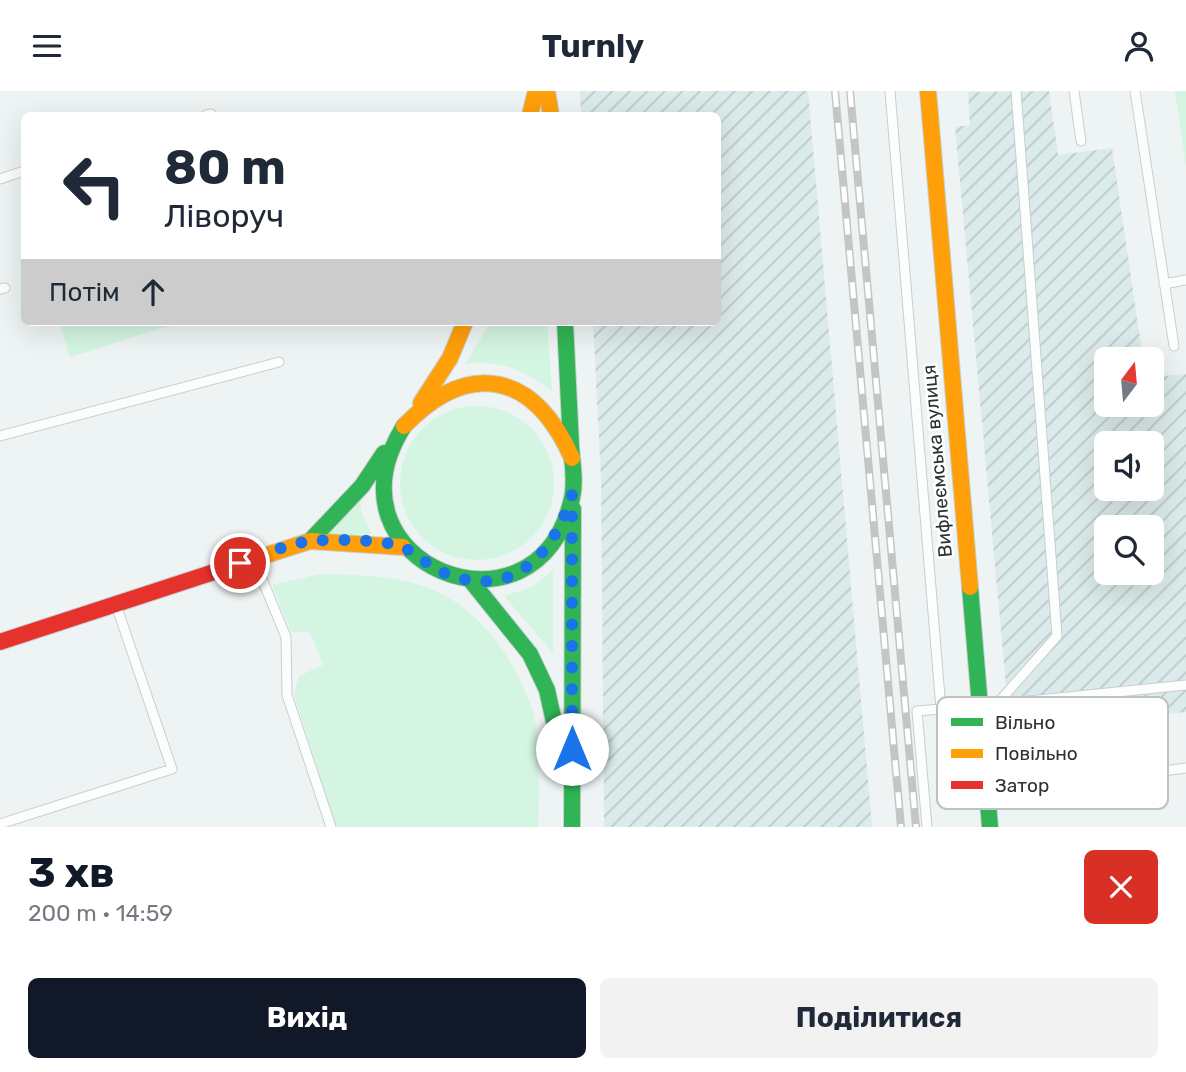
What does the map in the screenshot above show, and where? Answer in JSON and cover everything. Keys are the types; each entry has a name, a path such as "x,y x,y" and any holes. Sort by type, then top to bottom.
{"street":[{"path":"531,112 536,91"},
{"path":"547,91 550,112"},
{"name":"Вифлеємська вулиця","path":"928,91 977,697"},
{"path":"310,541 362,486 419,407 450,359 463,326"},
{"path":"565,326 572,458 572,827"},
{"path":"419,407 450,388 480,383 514,389 541,407 558,427 572,458"},
{"path":"396,436 384,470 383,491 389,519 403,547 421,562 472,582 530,654 547,690 572,799"},
{"path":"472,582 516,572 541,556 563,524 572,495"},
{"path":"0,642 310,541 403,547"},
{"name":"Вифлеємська вулиця","path":"988,809 990,827"}],"lane":[{"path":"890,91 940,697"},
{"path":"1004,697 1057,636 1016,91"},
{"path":"1074,91 1081,141"},
{"path":"1135,91 1174,346"},
{"path":"0,179 21,172"},
{"path":"1164,284 1186,280"},
{"path":"0,436 279,362"},
{"path":"254,559 286,638 287,695 331,827"},
{"path":"0,824 172,769 116,604"},
{"path":"1067,697 1186,685"},
{"path":"927,827 917,711 937,709"},
{"path":"1168,771 1186,768"}],"shaded area":[{"path":"580,91 808,91 872,827 604,827 601,478 593,326 721,326 721,112 581,112"},
{"path":"1049,91 1058,155 1112,148 1141,347 1094,347 1094,417 1164,417 1164,376 1186,374 1186,712 1168,714 1168,697 1007,697 955,127 970,125 968,92"}],"green space":[{"path":"1175,91 1186,91 1186,166"},
{"path":"60,326 169,326 70,357"},
{"path":"489,326 547,326 552,391 511,368 489,363 465,364"},
{"path":"477,406 507,412 532,428 548,453 554,483 548,513 532,538 507,554 477,560 447,554 422,538 406,513 400,483 406,453 422,428 447,412"},
{"path":"360,496 361,512 372,534 320,537"},
{"path":"553,570 553,653 504,596 532,587"},
{"path":"320,574 387,578 426,587 445,595 462,607 492,636 516,671 535,720 539,767 538,827 336,827 294,694 299,676 323,665 310,632 291,632 272,585"}],"railway":[{"path":"835,91 901,827"},
{"path":"850,91 916,827"}],"traffic: fast":[{"path":"404,426 385,475 389,517 410,550 443,571 481,579 519,571 551,545 572,498 574,478 565,326"},
{"path":"310,541 362,486 384,453"},
{"path":"572,827 573,509"},
{"path":"472,582 530,654 547,690 562,758"},
{"path":"970,587 979,697"},
{"path":"988,809 990,827"}],"traffic: slow":[{"path":"531,112 536,91"},
{"path":"547,91 550,112"},
{"path":"928,91 970,587"},
{"path":"421,403 450,358 463,326"},
{"path":"404,426 429,404 453,390 476,384 498,385 520,393 539,408 557,429 572,458"},
{"path":"211,573 310,541 403,547"}],"traffic: jam":[{"path":"0,642 211,573"}],"route":[{"path":"240,563 310,541 369,543 403,547 421,562 443,573 472,582 498,579 525,569 550,546 563,524 572,495 572,749"}]}
